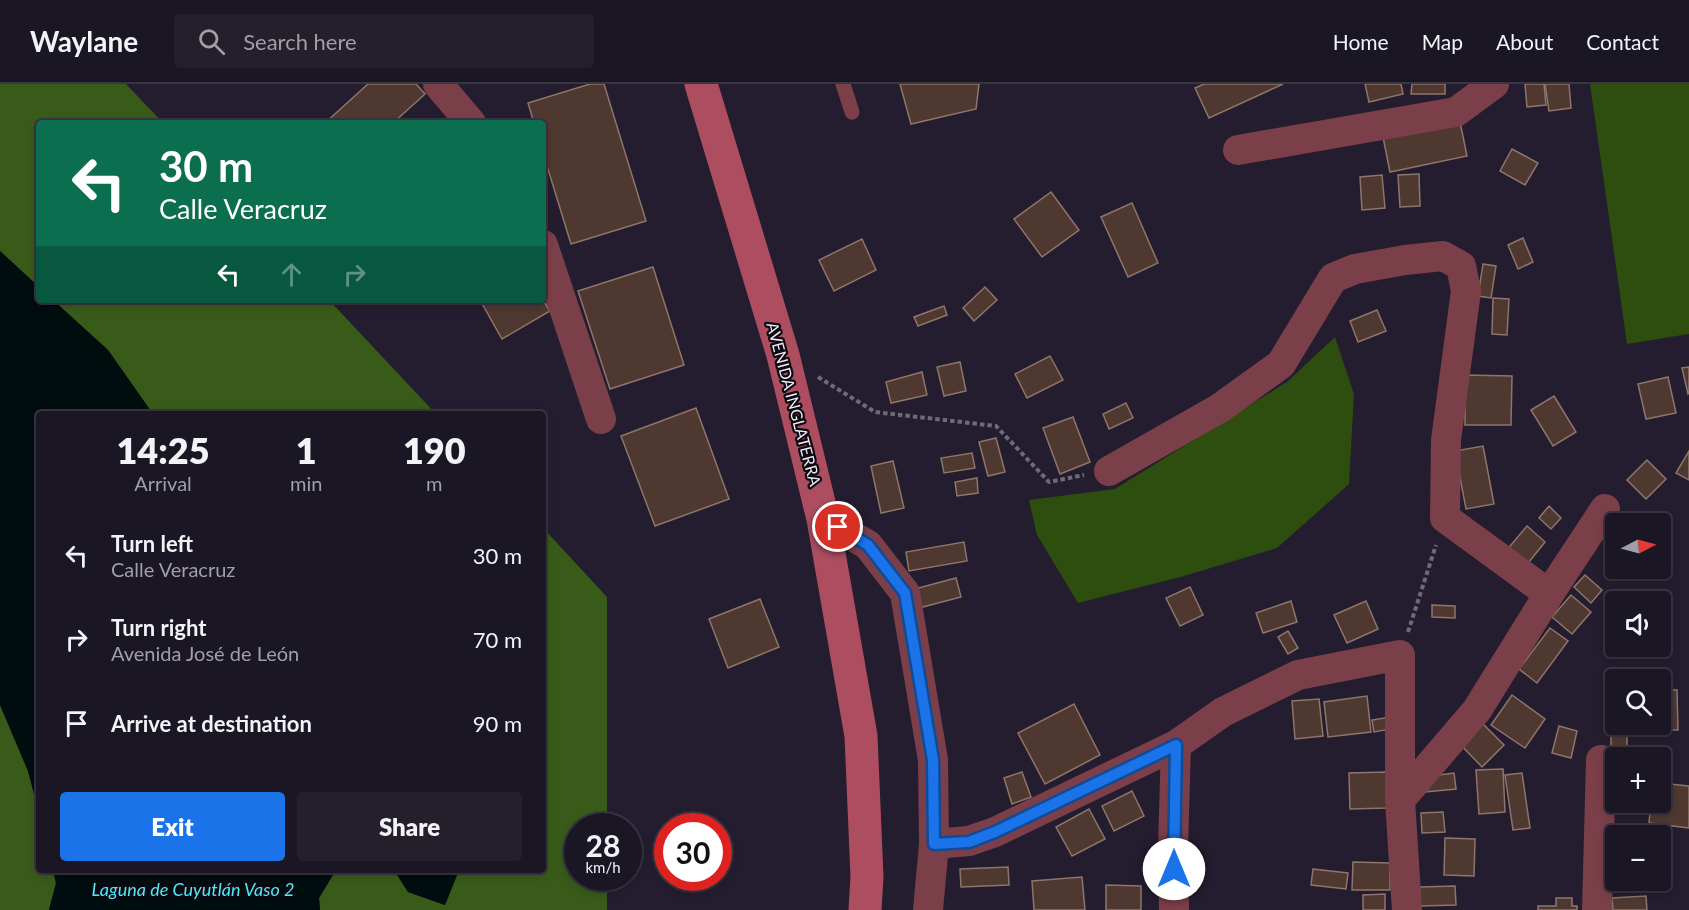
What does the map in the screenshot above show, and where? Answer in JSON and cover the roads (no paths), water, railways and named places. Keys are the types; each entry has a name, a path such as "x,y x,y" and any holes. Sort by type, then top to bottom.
{"main road":[{"name":"AVENIDA INGLATERRA","path":"701,84 783,355 823,519 861,736 867,877 865,910"}],"street":[{"path":"438,84 468,120"},
{"path":"1238,150 1456,112 1494,84"},
{"path":"546,254 601,419"},
{"path":"1109,471 1220,408 1281,364 1333,278 1355,269 1443,256 1461,266 1466,291 1446,440 1444,518 1549,594"},
{"path":"1400,800 1477,710 1605,509"},
{"path":"823,519 868,545 905,593 933,760 934,844 928,910"},
{"path":"934,844 969,842 995,832 1176,745 1223,712 1298,675 1400,655 1400,800 1407,910"},
{"path":"1174,910 1176,745"},
{"path":"1597,910 1601,760"}],"lane":[{"path":"843,84 852,112"}],"water":[{"path":"0,251 36,284 36,303 56,303 108,350 151,411 36,411 36,802 28,771 0,705"},
{"name":"Laguna de Cuyutlán Vaso 2","path":"54,873 334,873 319,898 320,910 49,910 56,883"},
{"path":"396,873 458,873 445,905 408,892"}]}
